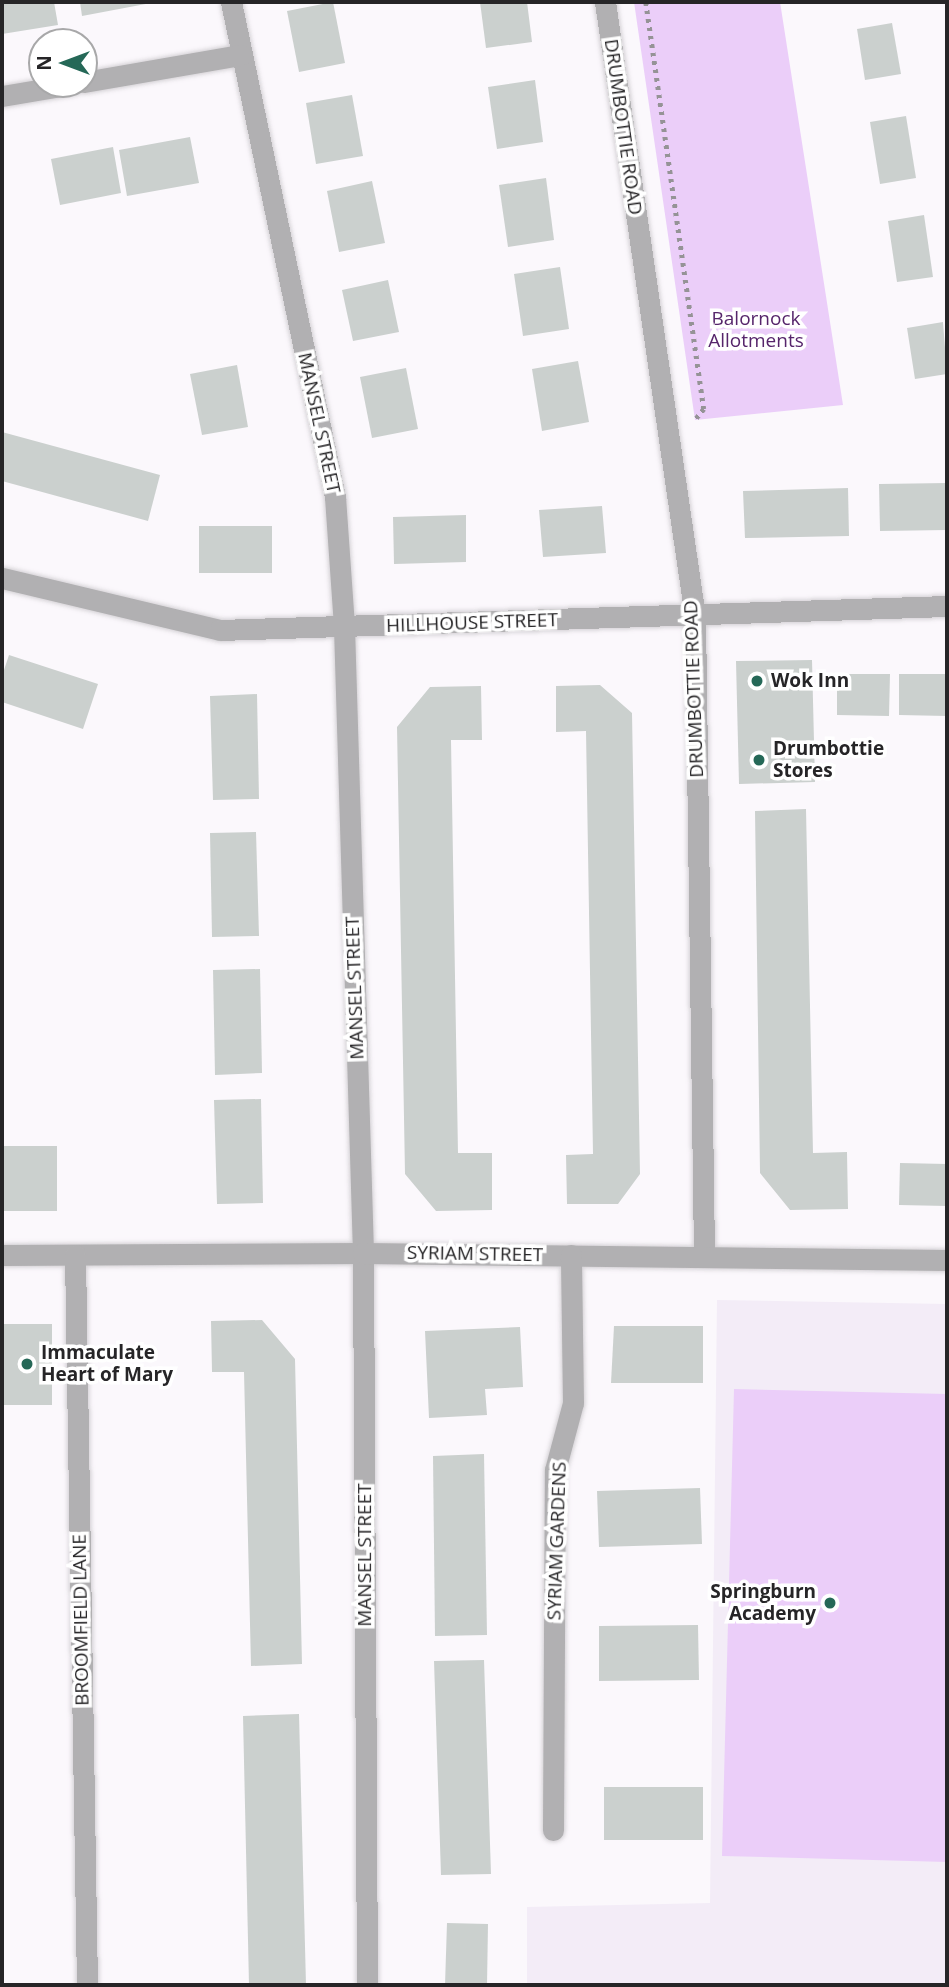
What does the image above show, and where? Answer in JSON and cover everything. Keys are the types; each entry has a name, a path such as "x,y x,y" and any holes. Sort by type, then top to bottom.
{"street":[{"name":"MANSEL STREET","path":"231,2 335,497 344,627 363,1253 367,1985"},
{"name":"DRUMBOTTIE ROAD","path":"605,2 695,617 704,1257"},
{"path":"98,80 241,55"},
{"path":"2,96 28,92"},
{"name":"HILLHOUSE STREET","path":"2,578 220,630 695,617 947,606"},
{"name":"SYRIAM STREET","path":"2,1255 363,1253 947,1260"},
{"name":"BROOMFIELD LANE","path":"75,1255 87,1985"},
{"name":"SYRIAM GARDENS","path":"553,1830 555,1470 573,1403 571,1255"}],"path":[{"path":"646,2 704,410 669,439"}],"shaded area":[{"name":"Springburn Academy","path":"717,1300 947,1304 947,1985 527,1985 527,1907 710,1903"}],"green space":[{"name":"Balornock Allotments","path":"634,2 780,2 843,405 695,420"},
{"path":"734,1389 947,1394 947,1862 722,1856"}],"building":[{"path":"2,2 54,2 58,25 2,34"},
{"path":"80,2 151,2 151,3 82,16"},
{"path":"333,2 345,63 299,72 287,11"},
{"path":"480,2 527,2 532,42 486,48"},
{"path":"892,23 901,74 865,80 857,29"},
{"path":"535,80 543,142 497,149 488,87"},
{"path":"352,95 363,156 316,164 306,103"},
{"path":"906,116 916,178 880,184 870,122"},
{"path":"190,137 199,183 127,196 119,150"},
{"path":"113,147 121,193 60,205 51,159"},
{"path":"546,178 554,240 508,247 499,185"},
{"path":"372,181 385,243 339,252 327,191"},
{"path":"924,215 933,277 897,282 888,221"},
{"path":"560,267 569,329 523,336 514,274"},
{"path":"388,280 399,332 353,341 342,290"},
{"path":"943,322 947,374 915,379 907,328"},
{"path":"578,361 589,422 542,431 532,369"},
{"path":"237,365 248,427 202,435 190,374"},
{"path":"406,368 418,429 372,438 360,377"},
{"path":"2,432 160,475 148,521 2,481"},
{"path":"947,483 947,530 880,531 879,484"},
{"path":"848,488 849,536 745,538 743,491"},
{"path":"602,506 606,553 543,557 539,510"},
{"path":"466,515 466,562 394,564 393,517"},
{"path":"199,526 272,526 272,573 199,573"},
{"path":"9,655 98,684 83,729 2,702 2,676"},
{"path":"812,660 815,782 739,784 736,661"},
{"path":"837,674 890,674 889,716 837,715"},
{"path":"899,674 947,674 947,716 899,715"},
{"path":"600,685 632,713 640,1174 618,1204 567,1204 566,1155 593,1154 586,731 556,732 556,686"},
{"path":"481,686 482,740 451,740 458,1153 492,1153 492,1210 436,1211 405,1174 397,727 430,687"},
{"path":"257,694 259,799 213,800 210,696"},
{"path":"806,809 813,1153 847,1152 848,1209 790,1210 760,1173 755,811"},
{"path":"256,832 259,936 212,937 210,833"},
{"path":"260,969 262,1073 215,1075 213,970"},
{"path":"261,1099 263,1203 217,1204 214,1100"},
{"path":"2,1146 57,1146 57,1211 2,1211"},
{"path":"900,1163 947,1164 947,1206 899,1205"},
{"path":"262,1320 295,1359 302,1664 251,1666 244,1372 212,1372 211,1321"},
{"name":"Immaculate Heart of Mary","path":"2,1324 52,1324 52,1405 2,1405"},
{"path":"614,1326 703,1326 703,1383 611,1383"},
{"path":"520,1327 523,1387 485,1389 487,1415 429,1418 425,1331"},
{"path":"484,1454 487,1635 435,1636 433,1456"},
{"path":"700,1488 702,1544 599,1547 597,1491"},
{"path":"698,1625 699,1680 599,1681 599,1626"},
{"path":"484,1660 491,1874 441,1875 434,1661"},
{"path":"299,1714 306,1985 249,1985 243,1716"},
{"path":"604,1787 703,1787 703,1840 604,1840"},
{"path":"447,1923 488,1924 487,1985 445,1985"}],"place":[{"name":"Wok Inn","path":"757,681"},
{"name":"Drumbottie Stores","path":"759,760"},
{"name":"Immaculate Heart of Mary","path":"27,1364"},
{"name":"Springburn Academy","path":"830,1603"}]}
